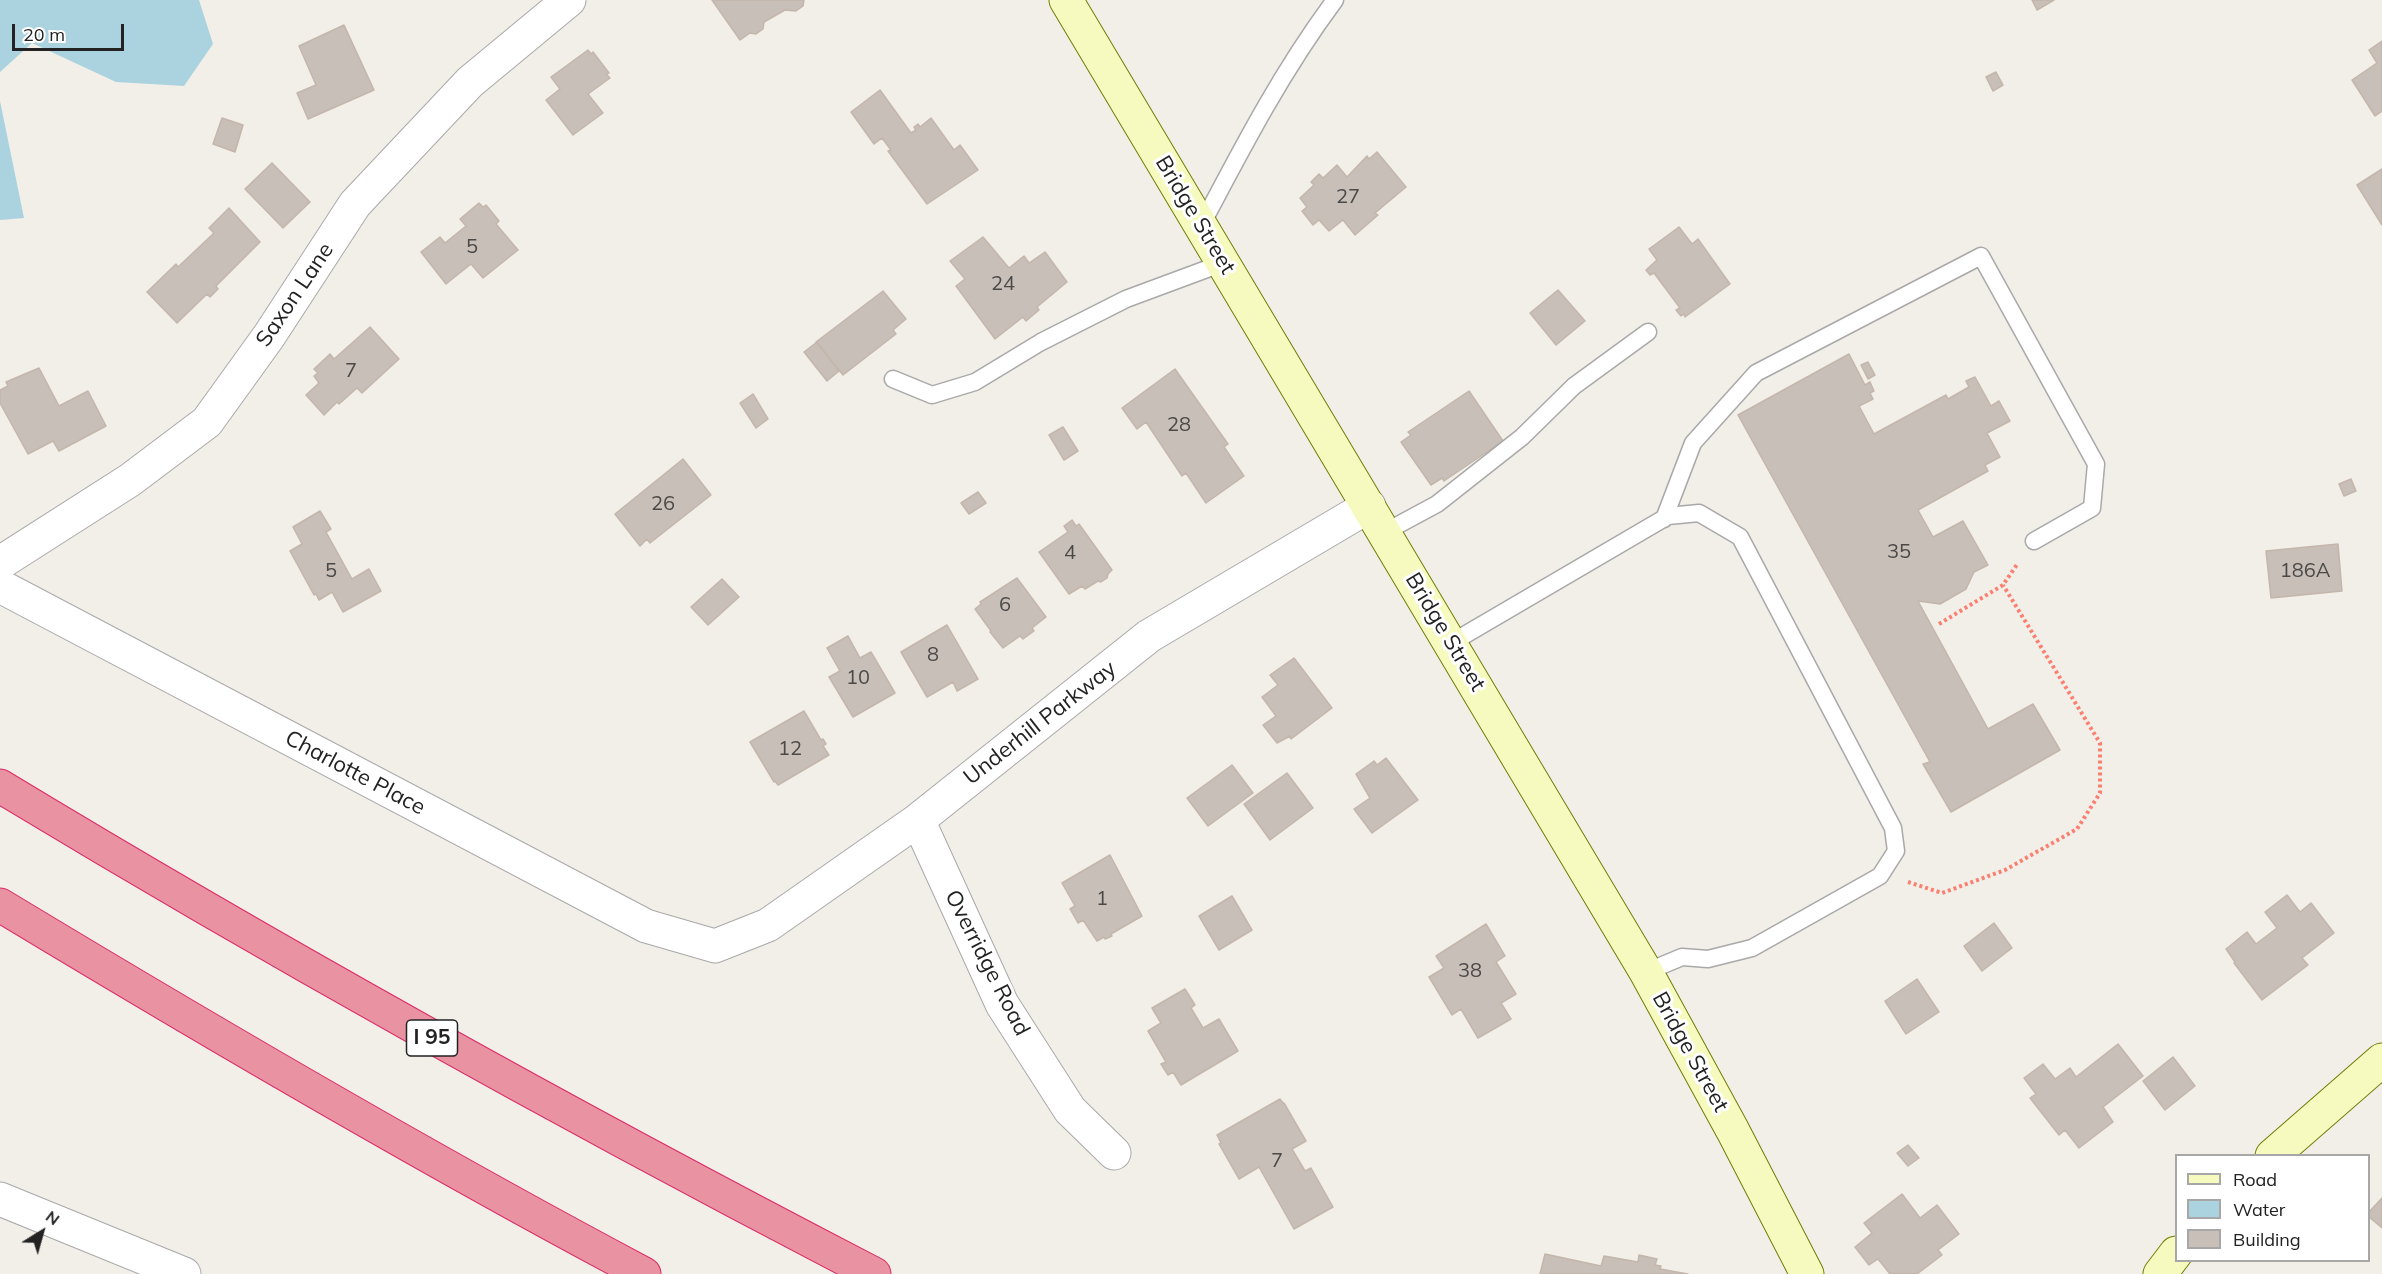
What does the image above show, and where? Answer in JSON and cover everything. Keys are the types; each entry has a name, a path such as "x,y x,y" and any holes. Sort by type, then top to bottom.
{"highway":[{"name":"I 95","path":"0,786 148,875 463,1055 714,1191 874,1274"},
{"path":"0,905 332,1102 644,1274"}],"main road":[{"name":"Bridge Street","path":"1066,0 1646,972 1733,1131 1807,1274"},
{"path":"2273,1154 2382,1060"},
{"path":"2160,1274 2175,1254"}],"street":[{"name":"Saxon Lane","path":"0,563 130,480 207,422 268,336 355,204 470,82 569,0"},
{"name":"Underhill Parkway","path":"716,946 768,925 918,820 1149,636 1377,519"},
{"name":"Charlotte Place","path":"0,586 646,926 716,946"},
{"name":"Overridge Road","path":"918,820 1002,1004 1070,1110 1114,1154"},
{"path":"0,1199 183,1274"}],"lane":[{"path":"1202,226 1249,135 1283,76 1335,0"},
{"path":"1664,519 1693,443 1756,373 1981,255 2096,464 2092,508 2034,541"},
{"path":"893,379 932,395 975,382 1041,342 1126,299 1223,263"},
{"path":"1377,519 1437,504 1522,437 1574,386 1648,332"},
{"path":"1451,644 1664,519 1699,513 1740,537 1893,828 1892,858 1880,876 1752,948 1708,959 1682,957 1646,972"}],"path":[{"path":"1939,624 2003,585 2034,541"},
{"path":"1892,858 1909,882 1942,892 2005,870 2077,830 2100,793 2100,743 2003,585"}],"water":[{"path":"0,0 199,0 213,44 184,86 116,82 32,43 0,72"},
{"path":"0,101 24,218 0,220"}],"building":[{"path":"712,0 804,0 803,6 796,11 785,10 764,22 763,29 756,34 750,33 740,40"},
{"path":"2032,0 2054,0 2037,10"},
{"path":"344,25 374,90 308,119 297,93 316,85 299,46"},
{"path":"2382,41 2382,111 2375,116 2352,80 2377,63 2369,50"},
{"path":"588,50 591,54 593,52 609,73 606,74 610,78 588,94 603,113 573,135 546,100 560,89 551,77"},
{"path":"1996,72 2003,85 1993,91 1986,77"},
{"path":"880,90 911,133 916,130 914,127 918,124 920,127 931,118 954,150 960,145 978,170 927,204 888,151 891,150 882,138 874,144 851,112"},
{"path":"222,118 243,125 235,152 213,144"},
{"path":"1377,152 1406,187 1375,213 1378,215 1355,235 1343,220 1329,231 1319,220 1313,225 1302,211 1307,207 1300,198 1314,185 1311,182 1319,174 1323,178 1337,165 1347,177 1367,156 1369,159"},
{"path":"272,163 310,202 283,228 245,189"},
{"path":"2382,169 2382,225 2357,185"},
{"path":"479,203 483,207 486,205 499,221 496,224 518,250 483,278 471,264 446,284 421,252 440,237 445,243 466,226 460,219"},
{"path":"229,208 260,242 216,286 218,289 210,297 207,294 177,323 147,292 176,264 178,267 214,233 209,228"},
{"path":"1679,227 1692,244 1698,239 1730,284 1685,317 1676,310 1680,308 1654,273 1650,275 1646,270 1657,260 1649,249"},
{"path":"983,237 1009,268 1024,256 1029,263 1045,252 1067,282 1037,307 1039,310 1026,321 1023,317 995,339 956,286 965,279 950,261"},
{"path":"1558,290 1585,321 1556,345 1530,313"},
{"path":"883,291 906,319 893,330 896,334 843,375 816,342"},
{"path":"370,327 399,359 362,393 357,388 339,404 337,402 324,415 306,395 319,383 314,376 318,373 314,369 330,354 334,359"},
{"path":"817,342 839,371 827,381 804,352"},
{"path":"1849,354 1865,385 1870,382 1874,391 1870,393 1873,399 1859,406 1874,434 1946,395 1948,399 1969,387 1966,381 1975,377 1991,406 1999,401 2010,421 1987,433 2000,457 1985,465 1988,471 1918,510 1933,537 1963,521 1988,565 1974,572 1966,589 1940,604 1918,601 1988,729 2033,704 2060,750 1951,812 1923,764 1930,762 1738,415"},
{"path":"1868,362 1875,375 1868,379 1861,365"},
{"path":"39,368 59,406 88,391 106,426 59,451 53,441 28,454 0,403 0,390 8,386 6,382"},
{"path":"1175,369 1228,444 1224,447 1244,476 1206,503 1186,473 1182,476 1146,422 1137,429 1122,408"},
{"path":"1469,391 1503,441 1444,481 1442,478 1431,485 1401,442 1411,435 1408,432"},
{"path":"753,394 768,419 756,428 740,403"},
{"path":"1063,427 1078,451 1064,460 1049,435"},
{"path":"683,459 711,495 650,543 647,539 640,546 615,514"},
{"path":"2351,479 2356,491 2344,496 2339,484"},
{"path":"978,492 986,503 969,514 961,503"},
{"path":"320,511 331,529 326,532 352,579 369,569 381,591 343,612 332,592 319,600 316,594 314,595 290,551 302,544 293,527"},
{"path":"1072,520 1076,526 1079,524 1112,570 1101,582 1098,581 1085,589 1082,586 1069,594 1039,552 1068,532 1064,526"},
{"path":"2338,544 2342,591 2271,598 2266,551"},
{"path":"1017,578 1046,617 1032,628 1034,631 1023,639 1020,636 1003,648 975,609 981,604 980,602"},
{"path":"722,579 739,597 708,625 691,607"},
{"path":"947,625 978,679 957,691 953,682 927,697 901,652"},
{"path":"848,636 860,658 871,652 895,693 853,717 829,677 840,671 827,648"},
{"path":"1294,658 1332,708 1291,739 1290,736 1277,743 1263,725 1276,716 1262,697 1278,685 1270,675"},
{"path":"804,711 821,740 823,739 826,744 823,746 829,755 778,785 750,742"},
{"path":"1386,758 1418,800 1372,833 1354,809 1370,798 1356,774 1374,761 1377,765"},
{"path":"1232,765 1253,793 1208,826 1187,798"},
{"path":"1287,773 1313,808 1270,840 1244,804"},
{"path":"1110,855 1142,916 1111,934 1112,936 1097,941 1083,920 1078,923 1070,909 1075,906 1062,883"},
{"path":"2287,895 2300,912 2311,903 2334,933 2302,958 2308,965 2262,1000 2226,949 2247,932 2256,944 2277,928 2265,912"},
{"path":"1232,896 1252,930 1219,950 1199,916"},
{"path":"1994,923 2012,948 1982,971 1964,946"},
{"path":"1486,924 1505,956 1496,962 1516,994 1501,1003 1511,1019 1478,1038 1461,1009 1452,1015 1429,977 1444,968 1436,956"},
{"path":"1917,979 1939,1012 1906,1034 1885,1001"},
{"path":"1185,989 1195,1005 1191,1008 1203,1028 1219,1019 1238,1051 1181,1085 1173,1072 1168,1075 1161,1064 1166,1062 1148,1031 1161,1023 1152,1008"},
{"path":"2118,1044 2143,1076 2103,1107 2113,1122 2079,1148 2065,1130 2059,1135 2030,1098 2036,1094 2024,1078 2043,1064 2055,1079 2070,1068 2076,1077"},
{"path":"2173,1057 2195,1086 2165,1110 2143,1081"},
{"path":"1280,1099 1306,1141 1292,1149 1305,1171 1311,1168 1333,1207 1294,1229 1259,1167 1239,1179 1219,1144 1221,1143 1217,1135"},
{"path":"1908,1145 1919,1158 1908,1166 1897,1153"},
{"path":"1902,1194 1920,1218 1937,1205 1959,1234 1938,1250 1942,1255 1917,1274 1890,1274 1878,1259 1869,1265 1855,1247 1872,1233 1864,1223"},
{"path":"2382,1198 2382,1228 2370,1218 2370,1211"},
{"path":"1545,1254 1601,1266 1604,1256 1638,1262 1639,1255 1657,1259 1655,1265 1661,1266 1660,1269 1688,1274 1540,1274"}]}
